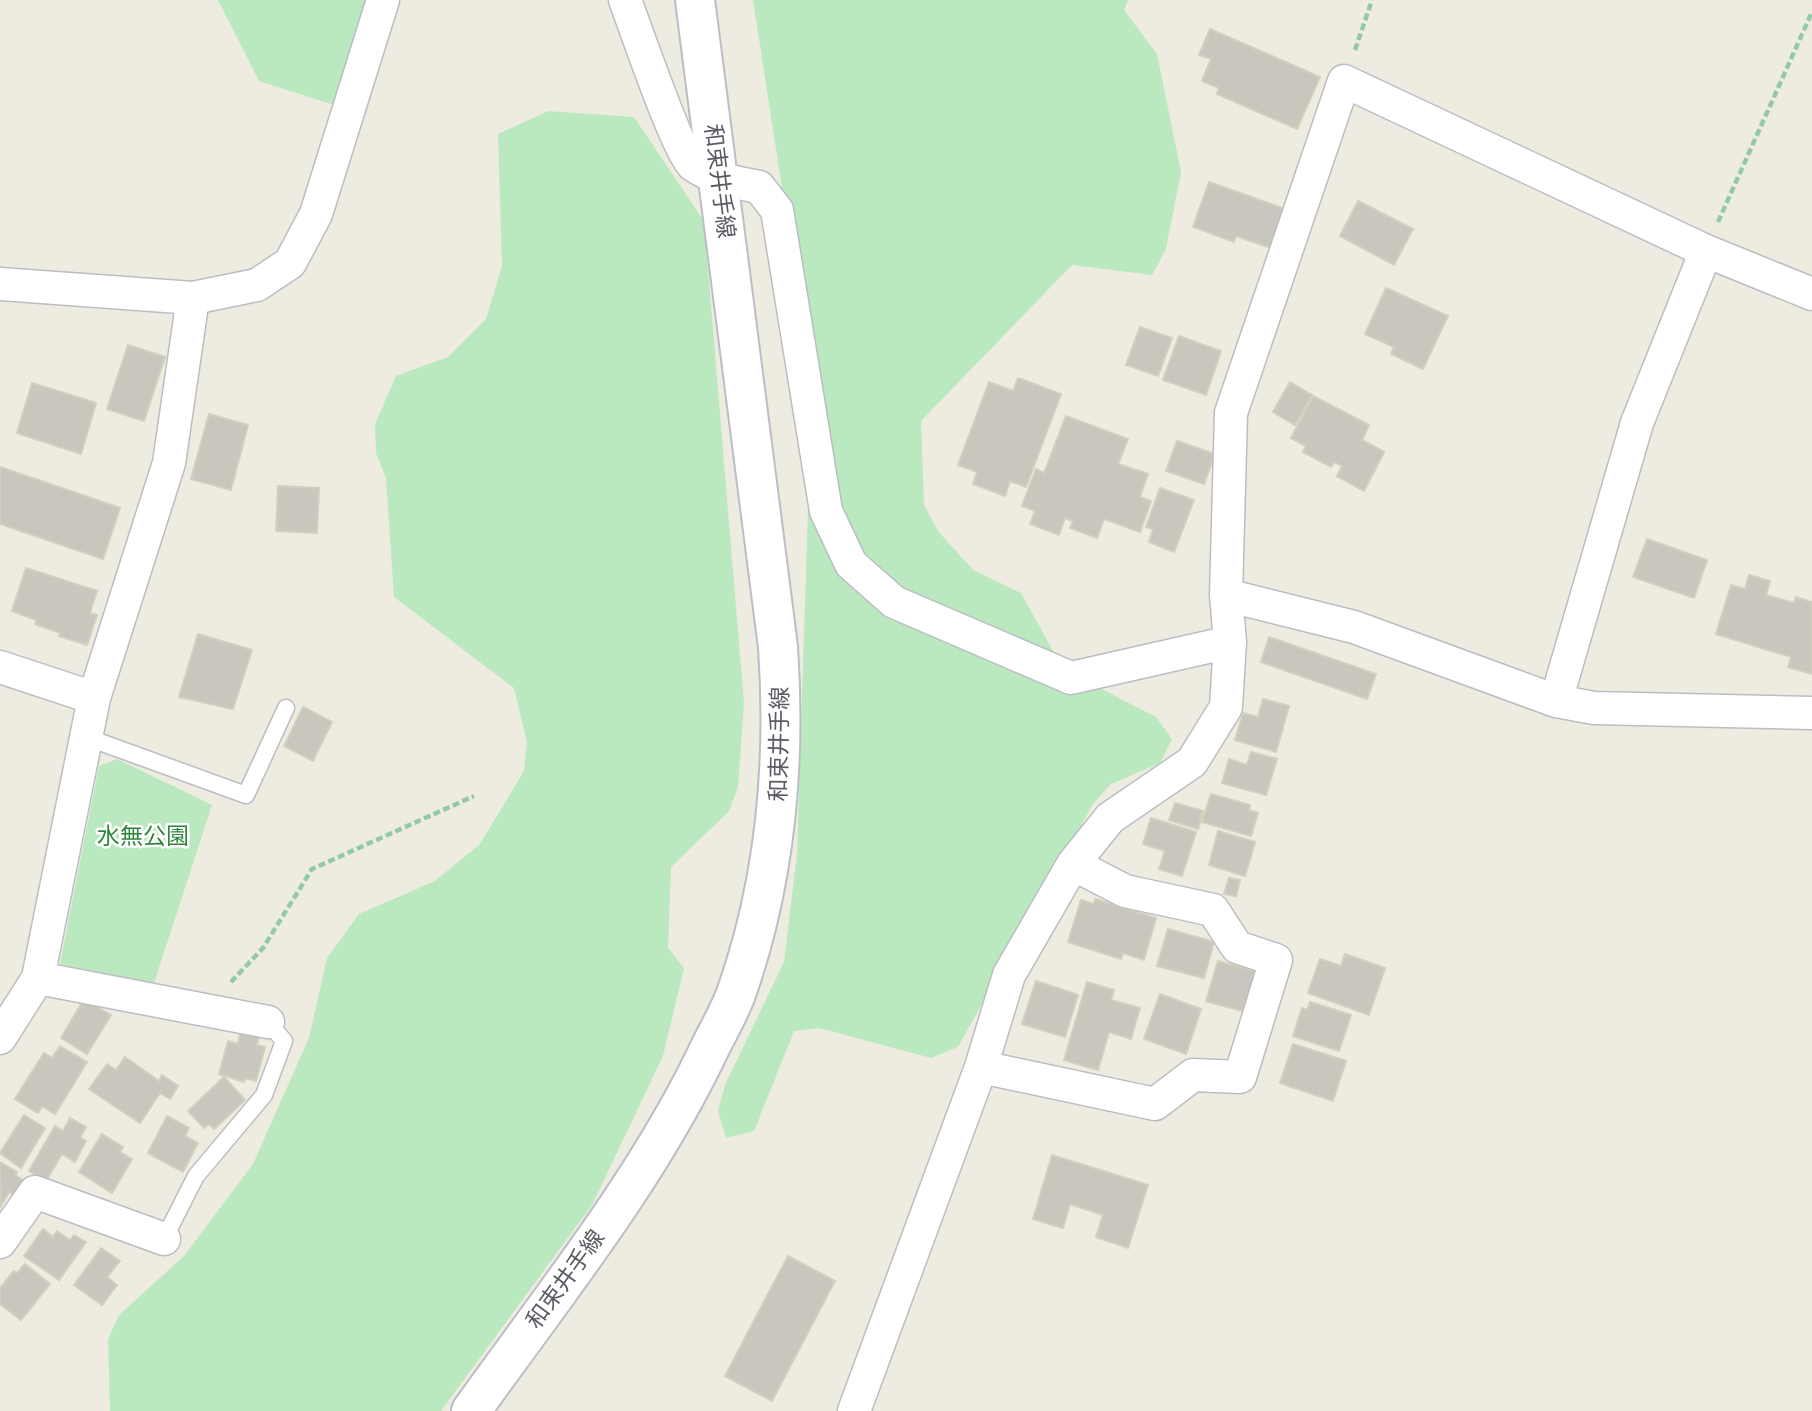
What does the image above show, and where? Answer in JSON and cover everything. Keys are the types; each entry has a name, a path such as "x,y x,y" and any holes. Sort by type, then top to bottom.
{"main road":[{"name":"和束井手線","path":"471,1411 628,1192 680,1108 736,994 755,933 769,870 782,753 780,687 720,180 695,0"}],"street":[{"path":"0,284 192,298 257,285 290,264 316,214 383,0"},
{"path":"625,0 670,119 690,163 720,180 759,187 777,210 826,510 851,564 894,602 1071,678 1230,642"},
{"path":"854,1411 981,1068 1009,975 1073,864 1110,818 1192,762 1226,707 1230,642 1226,595 1231,413 1344,81 1706,251 1812,294"},
{"path":"1556,701 1637,423 1706,251"},
{"path":"0,1038 38,978 94,698 169,463 192,298"},
{"path":"1226,595 1354,628 1556,701 1594,708 1812,713"},
{"path":"0,667 94,698"},
{"path":"981,1068 1155,1104 1192,1075 1240,1077 1276,960 1237,947 1213,910 1125,891 1073,864"},
{"path":"38,978 268,1022"},
{"path":"0,1242 36,1192 164,1239"}],"lane":[{"path":"86,737 246,794 286,708"},
{"path":"164,1239 196,1176 264,1095 284,1041 268,1022"}],"path":[{"path":"1344,81 1372,0"},
{"path":"1706,251 1812,12"},
{"path":"204,1010 263,948 313,869 474,796"}],"green space":[{"path":"218,0 369,0 334,105 259,81"},
{"path":"753,0 1128,0 1124,10 1157,54 1181,172 1166,249 1152,275 1072,265 921,421 924,505 938,531 973,570 1021,593 1063,669 1156,717 1172,739 1160,763 1111,784 1093,804 958,1047 931,1058 819,1028 794,1031 754,1131 726,1138 718,1111 725,1085 784,962 797,854 812,382"},
{"path":"548,111 634,117 704,221 744,703 738,787 729,811 671,867 668,948 684,968 663,1056 592,1205 441,1411 110,1411 108,1339 119,1315 184,1256 253,1164 309,1038 327,958 359,914 435,881 480,844 524,771 527,742 514,688 394,597 386,478 376,453 375,424 396,376 448,357 486,319 502,266 498,134"},
{"name":"水無公園","path":"117,759 212,805 154,983 60,964 99,766"}],"building":[{"path":"1210,29 1320,77 1297,129 1217,94 1219,88 1202,81 1211,59 1199,55"},
{"path":"1209,182 1285,209 1271,248 1236,236 1234,242 1193,227"},
{"path":"1358,201 1413,229 1394,265 1340,236"},
{"path":"1386,288 1448,316 1423,369 1391,354 1394,347 1365,334"},
{"path":"1140,327 1172,338 1158,376 1126,365"},
{"path":"1179,336 1221,351 1206,395 1163,380"},
{"path":"128,345 165,357 144,421 107,409"},
{"path":"1018,378 1061,394 1026,487 1010,481 1005,496 973,484 977,472 958,465 989,382 1013,391"},
{"path":"1290,382 1312,395 1295,425 1273,412"},
{"path":"32,383 96,403 81,454 17,433"},
{"path":"1313,396 1369,425 1362,440 1384,452 1364,491 1337,476 1342,466 1334,462 1331,467 1303,452 1306,446 1291,438"},
{"path":"209,414 248,425 231,490 191,479"},
{"path":"1066,416 1128,439 1118,464 1148,474 1140,497 1151,501 1140,532 1104,519 1097,538 1070,528 1073,521 1065,518 1059,535 1030,524 1035,511 1022,506 1036,469 1044,473"},
{"path":"1177,441 1215,454 1204,484 1166,471"},
{"path":"0,467 120,508 103,559 0,524"},
{"path":"278,486 319,488 317,533 276,531"},
{"path":"1160,488 1194,500 1174,552 1149,542 1153,529 1146,527"},
{"path":"1647,539 1707,560 1694,598 1633,577"},
{"path":"26,568 97,591 90,613 97,615 87,645 59,636 60,633 35,624 36,620 12,611"},
{"path":"1749,575 1770,581 1766,595 1794,603 1796,597 1812,602 1812,674 1788,667 1791,657 1716,634 1731,585 1745,589"},
{"path":"198,634 252,650 233,709 179,697"},
{"path":"1269,637 1376,674 1367,699 1261,662"},
{"path":"1263,699 1289,706 1276,752 1235,740 1243,713 1258,717"},
{"path":"303,707 332,722 313,761 284,746"},
{"path":"1251,752 1277,759 1266,795 1222,783 1229,759 1247,765"},
{"path":"1211,794 1250,805 1249,810 1258,813 1251,836 1202,822"},
{"path":"1175,803 1203,811 1198,829 1169,820"},
{"path":"1151,818 1196,832 1182,876 1159,869 1165,851 1143,844"},
{"path":"1218,831 1255,842 1245,876 1209,865"},
{"path":"1229,878 1240,880 1236,896 1224,894"},
{"path":"1095,899 1156,918 1144,960 1123,953 1121,959 1068,942 1081,900 1094,904"},
{"path":"1168,929 1214,942 1204,978 1157,966"},
{"path":"1345,954 1385,968 1369,1015 1308,993 1320,959 1341,966"},
{"path":"1218,961 1265,974 1253,1014 1206,1001"},
{"path":"1036,981 1078,995 1065,1037 1022,1024"},
{"path":"1087,982 1114,990 1111,1000 1140,1008 1131,1039 1109,1032 1098,1070 1064,1060"},
{"path":"1160,994 1201,1009 1186,1054 1144,1039"},
{"path":"84,999 111,1015 87,1054 61,1038"},
{"path":"1310,1002 1351,1015 1339,1051 1293,1036 1302,1008 1307,1010"},
{"path":"241,1031 259,1036 257,1045 265,1047 256,1081 245,1078 244,1082 219,1074 228,1041 238,1044"},
{"path":"1293,1044 1346,1061 1333,1101 1280,1083"},
{"path":"60,1046 87,1062 55,1114 42,1106 38,1113 15,1099 44,1053 52,1058"},
{"path":"125,1057 159,1081 162,1075 178,1086 170,1099 160,1093 140,1123 89,1089 107,1064 116,1070"},
{"path":"224,1077 245,1100 214,1129 209,1124 204,1128 188,1111"},
{"path":"24,1115 45,1128 21,1168 0,1153"},
{"path":"167,1116 189,1128 185,1136 198,1143 183,1172 148,1153"},
{"path":"70,1118 86,1127 80,1138 86,1141 75,1162 62,1154 46,1181 29,1171 55,1126 63,1131"},
{"path":"102,1134 123,1147 120,1152 132,1159 112,1193 79,1172"},
{"path":"1052,1155 1148,1185 1128,1248 1096,1237 1103,1215 1070,1204 1063,1228 1033,1219"},
{"path":"0,1162 17,1172 15,1175 24,1181 16,1196 9,1192 1,1206"},
{"path":"43,1229 53,1237 57,1231 70,1240 74,1235 86,1242 59,1280 24,1256"},
{"path":"101,1248 120,1261 107,1277 117,1285 102,1305 74,1285"},
{"path":"788,1256 835,1281 772,1401 725,1376"},
{"path":"25,1264 50,1284 21,1320 0,1304 0,1288 14,1271 17,1273"}]}
